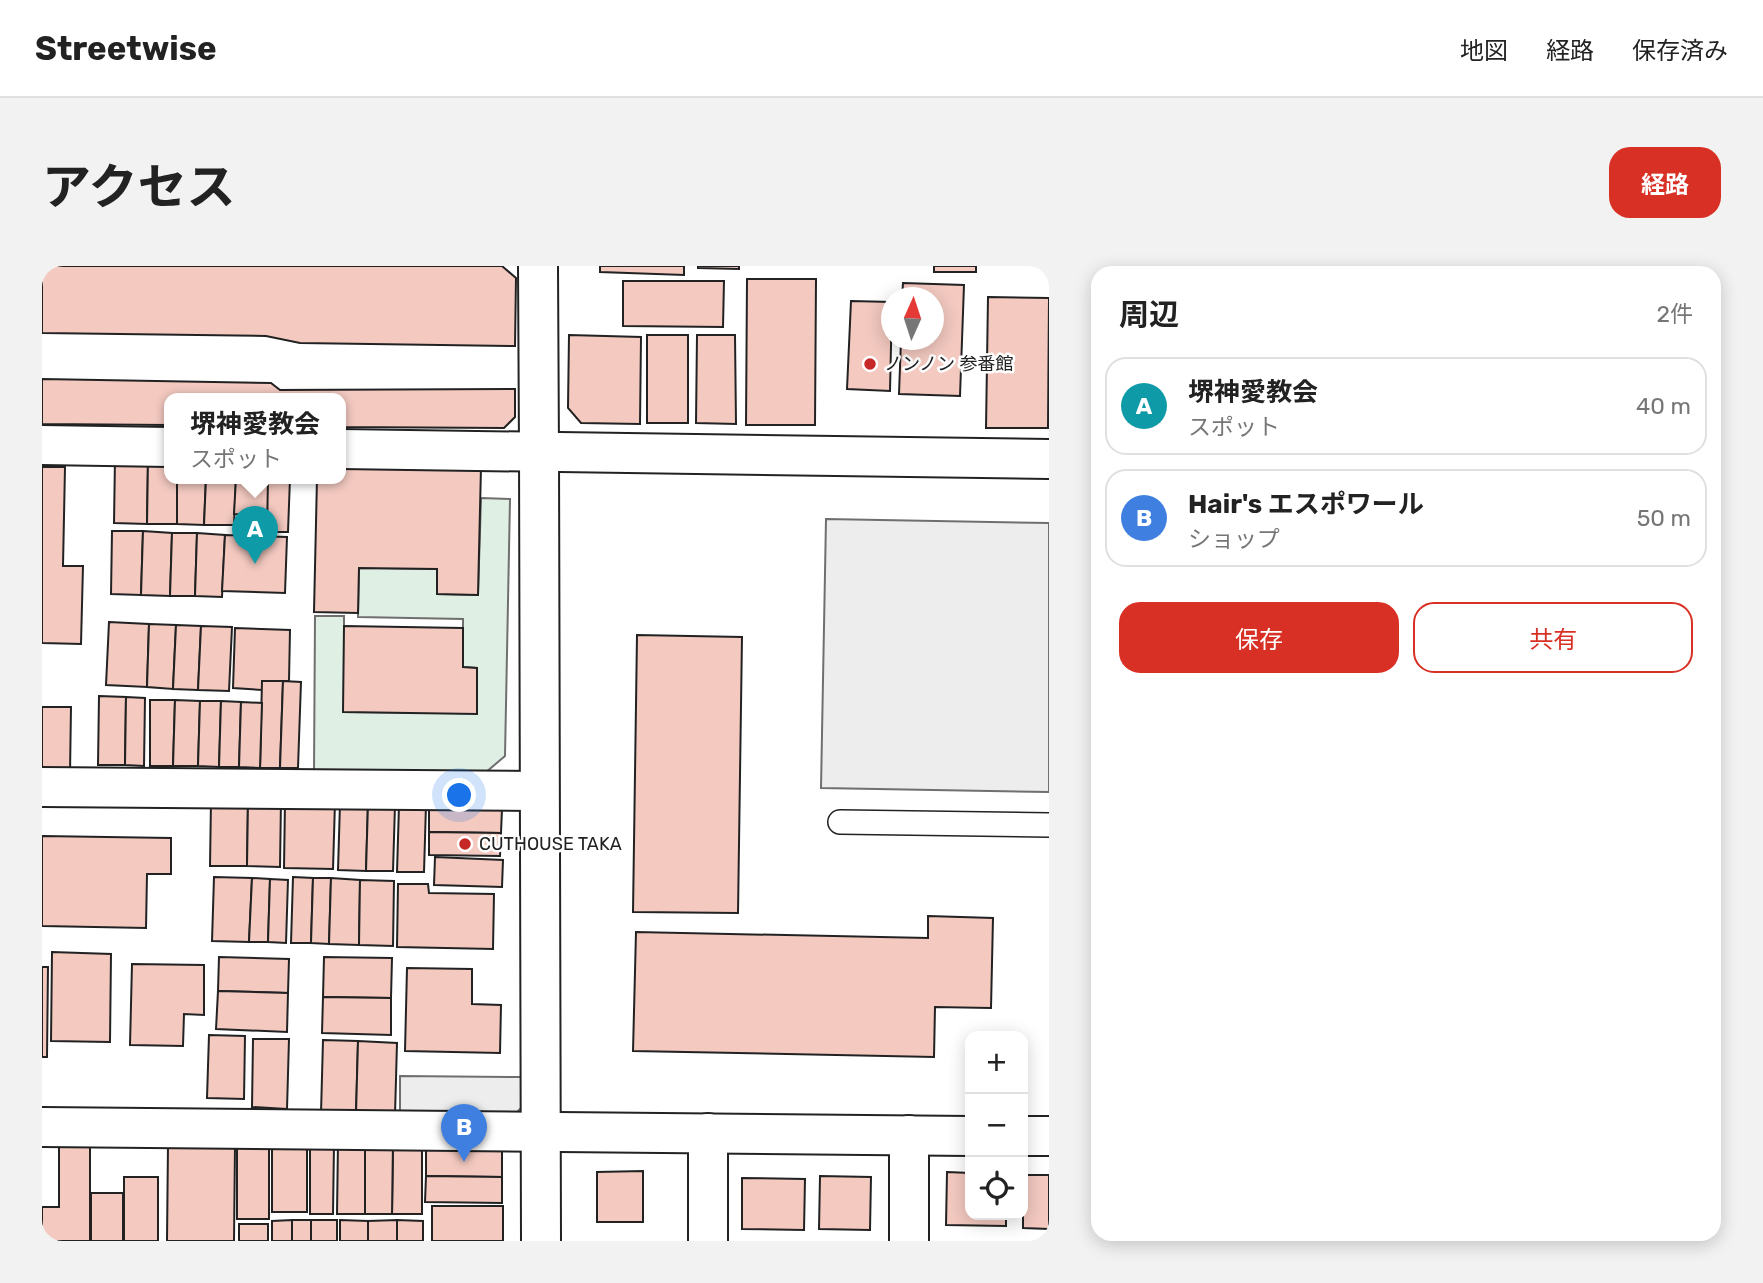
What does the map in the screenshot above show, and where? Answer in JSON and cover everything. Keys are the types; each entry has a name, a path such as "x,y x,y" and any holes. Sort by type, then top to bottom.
{"street":[{"path":"538,266 541,1241"},
{"path":"42,445 164,447"},
{"path":"346,449 1049,459"},
{"path":"42,787 539,790"},
{"path":"42,1127 965,1136"},
{"path":"708,1133 708,1241"},
{"path":"909,1135 909,1241"},
{"path":"1028,1136 1049,1136"}],"lane":[{"path":"840,822 1049,825"}],"green space":[{"path":"481,498 510,499 505,756 485,773 314,772 315,616 344,616 344,712 477,713 477,668 463,667 463,619 358,617 359,568 437,569 437,594 478,595"}],"shaded area":[{"path":"826,519 1049,523 1049,792 821,788"},
{"path":"400,1076 521,1077 521,1108 509,1120 400,1119"}],"building":[{"path":"42,266 502,266 516,278 515,346 300,343 266,336 42,333"},
{"path":"600,266 684,266 684,275 600,272"},
{"path":"739,266 739,269 698,268"},
{"path":"934,266 976,266 976,272 934,272"},
{"path":"747,279 816,279 815,425 746,425"},
{"path":"623,281 724,281 723,327 623,326"},
{"path":"903,283 964,285 960,396 899,394 901,350 944,350 944,287 903,287"},
{"path":"988,297 1049,298 1048,428 986,428"},
{"name":"ノンノン 参番館","path":"851,301 881,302 881,350 891,350 890,391 847,389"},
{"path":"569,335 641,337 640,424 581,423 568,408"},
{"path":"647,335 688,335 688,423 647,423"},
{"path":"697,335 735,335 736,424 696,423"},
{"path":"42,379 271,383 280,390 515,389 515,417 504,428 346,427 346,393 164,393 164,425 42,424"},
{"path":"115,458 148,459 147,524 114,523"},
{"path":"148,459 164,459 164,484 177,484 177,524 147,524"},
{"path":"346,465 481,467 478,595 437,594 437,569 359,568 358,613 314,612 317,484 346,484"},
{"path":"42,467 65,467 63,566 83,566 81,644 42,643"},
{"path":"177,484 206,484 204,525 177,524"},
{"path":"206,484 236,484 234,525 204,525"},
{"path":"236,484 268,484 268,515 234,514"},
{"path":"268,484 290,484 288,532 267,532"},
{"path":"112,531 143,531 141,595 111,594"},
{"path":"143,531 172,533 170,596 141,595"},
{"path":"172,533 197,533 195,596 170,596"},
{"path":"197,533 225,535 222,597 195,596"},
{"path":"225,535 287,537 285,593 222,591"},
{"path":"109,622 149,624 147,687 106,685"},
{"path":"149,624 176,625 173,689 147,687"},
{"path":"176,625 201,626 198,690 173,689"},
{"path":"201,626 232,627 229,691 198,690"},
{"path":"344,626 463,628 463,667 477,668 477,714 343,712"},
{"path":"235,628 290,630 289,681 262,681 262,690 233,688"},
{"path":"637,635 742,637 738,913 633,912"},
{"path":"262,681 283,681 280,768 260,768"},
{"path":"283,681 301,682 298,768 280,768"},
{"path":"99,696 126,697 125,765 98,765"},
{"path":"126,697 145,698 144,766 125,765"},
{"path":"150,700 175,700 173,766 150,766"},
{"path":"175,700 200,701 198,766 173,766"},
{"path":"200,701 221,701 219,767 198,766"},
{"path":"221,701 241,702 239,767 219,767"},
{"path":"241,702 262,703 260,768 239,767"},
{"path":"42,707 71,707 70,774 42,774"},
{"path":"211,800 248,800 247,866 210,866"},
{"path":"248,800 281,800 280,867 247,866"},
{"path":"285,801 335,802 333,869 284,868"},
{"path":"340,803 368,803 366,871 338,870"},
{"path":"368,803 395,805 393,871 366,871"},
{"path":"399,805 426,805 424,872 397,872"},
{"path":"429,807 502,809 501,833 429,832"},
{"name":"CUTHOUSE TAKA","path":"429,832 501,833 500,856 429,855"},
{"path":"42,836 171,838 171,874 147,874 146,928 42,926"},
{"path":"435,857 503,860 502,887 434,885"},
{"path":"214,877 252,878 249,942 212,941"},
{"path":"293,877 313,878 311,943 291,943"},
{"path":"252,878 270,879 268,942 249,942"},
{"path":"313,878 331,878 329,944 311,943"},
{"path":"331,878 360,880 359,945 329,944"},
{"path":"270,879 288,880 286,943 268,942"},
{"path":"360,880 394,881 393,946 359,945"},
{"path":"398,884 428,884 429,893 494,894 493,949 397,947"},
{"path":"928,916 993,918 991,1008 935,1007 934,1057 633,1051 636,932 928,938"},
{"path":"52,952 111,954 110,1042 51,1041"},
{"path":"219,957 289,959 288,993 218,991"},
{"path":"324,957 392,958 391,998 323,997"},
{"path":"132,964 204,965 204,1015 184,1014 183,1046 130,1045"},
{"path":"42,967 48,967 47,1057 42,1057"},
{"path":"407,968 472,969 472,1004 501,1005 500,1053 405,1051"},
{"path":"218,991 288,993 287,1032 216,1029"},
{"path":"323,997 391,998 391,1035 322,1033"},
{"path":"209,1035 245,1036 244,1099 207,1098"},
{"path":"253,1039 289,1039 287,1109 252,1107"},
{"path":"323,1040 358,1041 356,1114 321,1113"},
{"path":"358,1041 397,1043 395,1115 356,1114"},
{"path":"338,1142 365,1143 365,1214 337,1214"},
{"path":"393,1142 422,1143 422,1214 392,1214"},
{"path":"393,1142 392,1214 365,1214 365,1143"},
{"path":"237,1143 269,1143 269,1219 237,1219"},
{"path":"272,1143 307,1143 307,1212 272,1212"},
{"path":"59,1144 90,1144 90,1241 42,1241 42,1207 59,1207"},
{"path":"168,1144 235,1145 234,1241 167,1241"},
{"path":"310,1144 334,1144 333,1214 310,1214"},
{"path":"426,1147 502,1148 502,1177 426,1176"},
{"path":"643,1171 643,1222 597,1222 597,1172"},
{"path":"947,1172 965,1173 965,1220 1006,1220 1006,1226 946,1225"},
{"path":"1028,1175 1049,1175 1049,1229 1023,1228 1023,1220 1028,1220"},
{"path":"426,1176 502,1177 502,1203 425,1202"},
{"path":"820,1176 871,1177 870,1230 819,1229"},
{"path":"124,1177 158,1177 158,1241 124,1241"},
{"path":"742,1178 805,1179 804,1230 742,1229"},
{"path":"91,1193 123,1193 123,1241 91,1241"},
{"path":"432,1206 503,1206 503,1241 432,1241"},
{"path":"292,1220 311,1220 311,1241 292,1241"},
{"path":"292,1220 292,1241 272,1241 272,1221"},
{"path":"311,1220 337,1220 337,1241 311,1241"},
{"path":"340,1220 368,1221 368,1241 340,1241"},
{"path":"397,1220 423,1221 423,1241 397,1241"},
{"path":"397,1220 397,1241 368,1241 368,1221"},
{"path":"239,1224 268,1224 268,1241 239,1241"}],"place":[{"name":"ノンノン 参番館","path":"870,364"},
{"name":"堺神愛教会","path":"255,564"},
{"name":"CUTHOUSE TAKA","path":"465,844"},
{"name":"Hair's エスポワール","path":"464,1162"}]}
